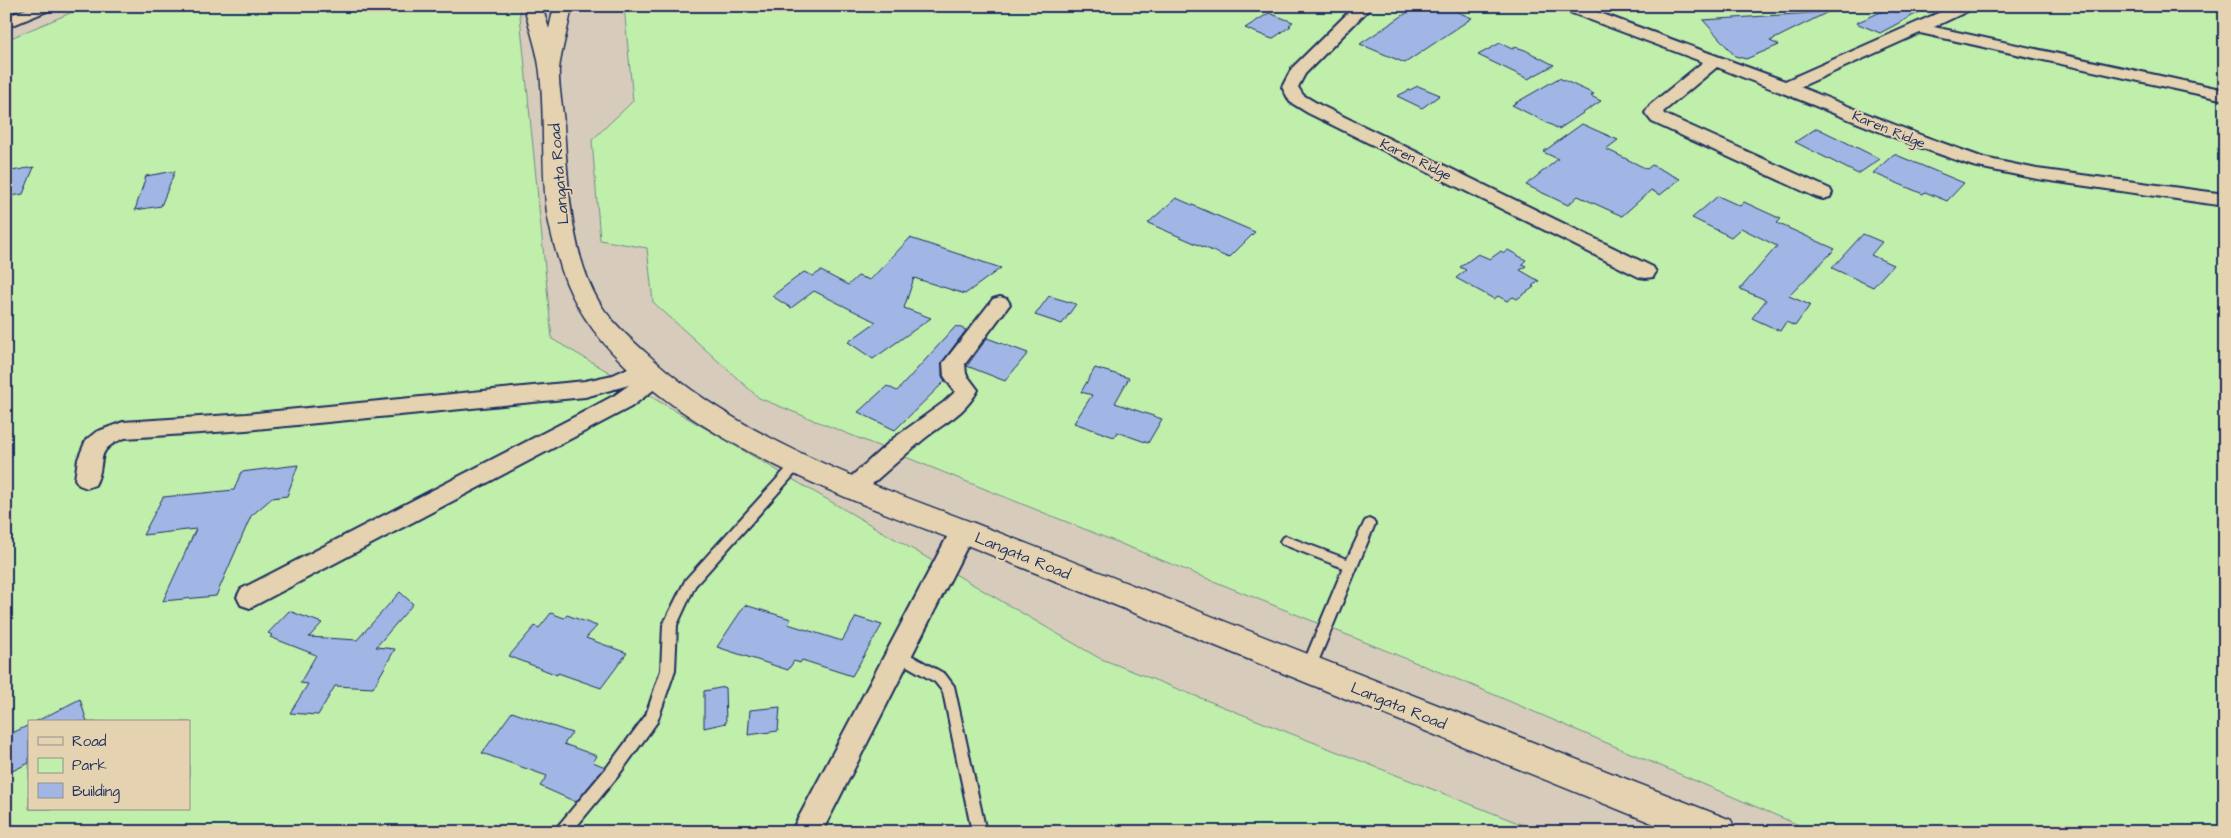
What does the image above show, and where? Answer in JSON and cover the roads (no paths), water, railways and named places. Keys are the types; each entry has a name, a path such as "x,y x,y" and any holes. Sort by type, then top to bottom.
{"main road":[{"name":"Langata Road","path":"532,6 550,71 559,213 571,263 582,291 594,314 617,342 651,373 695,407 798,463 852,489 963,531 1718,832"},
{"name":"Langata Road","path":"550,71 563,6"}],"street":[{"path":"6,23 48,6"},
{"name":"Karen Ridge","path":"1364,6 1298,72 1290,87 1296,98 1314,109 1646,272"},
{"name":"Karen Ridge","path":"1566,6 1786,87 1950,153 2000,167 2225,200"},
{"path":"1786,87 1967,6"},
{"path":"1918,28 2225,95"},
{"path":"1715,61 1656,108 1654,113 1658,118 1823,193"},
{"path":"852,489 930,422 960,403 967,390 955,376 954,363 1000,304"},
{"path":"87,479 90,455 94,444 106,436 123,430 246,422 585,390 651,373"},
{"path":"250,597 623,401 651,373"},
{"path":"806,832 963,531"}],"lane":[{"path":"562,832 613,771 652,718 668,670 670,625 690,583 798,463"},
{"path":"1308,668 1369,524"},
{"path":"1286,541 1350,566"},
{"path":"898,654 940,678 949,690 979,832"}]}
